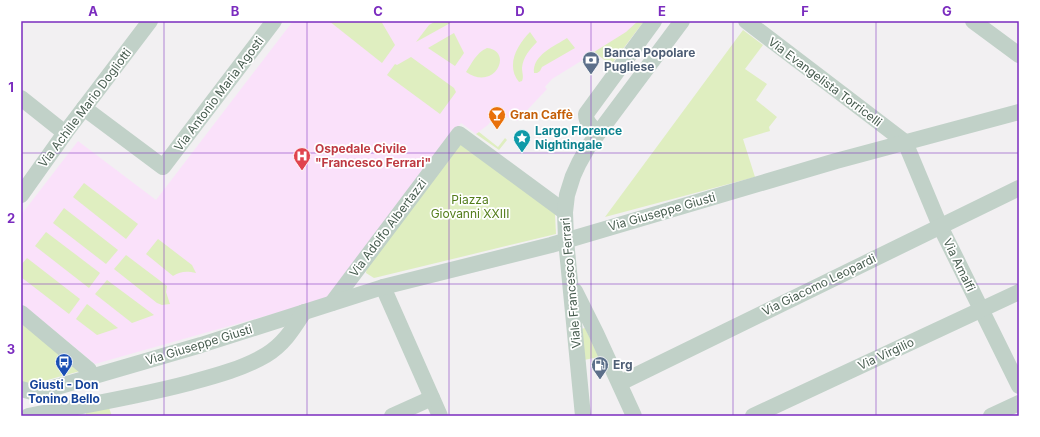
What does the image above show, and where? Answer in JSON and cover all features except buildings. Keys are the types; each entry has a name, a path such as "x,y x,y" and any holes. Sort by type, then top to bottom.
{"street":[{"name":"Via Achille Mario Dogliotti","path":"21,195 65,133 150,21"},
{"name":"Via Antonio Maria Agosti","path":"84,108 163,167 274,21"},
{"path":"598,133 589,124 586,119 586,114 654,21"},
{"name":"Viale Francesco Ferrari","path":"583,416 566,240 565,212 573,176 588,147 682,21"},
{"name":"Via Evangelista Torricelli","path":"746,21 905,142"},
{"path":"973,21 1019,55"},
{"path":"21,98 65,133"},
{"name":"Via Giuseppe Giusti","path":"21,397 29,396 29,391 91,373 200,345 383,287 566,240 905,142 1019,112"},
{"name":"Via Adolfo Albertazzi","path":"332,303 459,134 565,212"},
{"name":"Via Amalfi","path":"905,142 940,226 1019,386"},
{"name":"Via Giacomo Leopardi","path":"620,383 1019,188"},
{"path":"570,283 620,383 634,416"},
{"path":"383,287 440,416"},
{"name":"Via Virgilio","path":"753,416 1019,292"},
{"path":"28,416 170,388 228,372 266,354 288,338 304,312"},
{"path":"21,313 91,373"},
{"path":"392,416 432,398"},
{"path":"991,416 1019,403"}],"shaded area":[{"name":"Ospedale Civile \"Francesco Ferrari\"","path":"293,21 644,21 611,65 594,53 552,79 545,87 547,89 517,121 512,117 509,118 500,113 497,116 494,114 489,124 476,134 461,123 329,298 95,364 21,303 21,215 78,141 156,200"}],"green space":[{"path":"329,21 381,21 395,45 382,63"},
{"path":"436,21 454,21 416,42 429,25"},
{"path":"638,21 644,21 611,65 594,52 626,32"},
{"path":"743,30 763,45 745,69 767,84 756,100 777,117 769,127 770,131 743,139 755,177 605,217"},
{"path":"530,32 537,42 529,50 525,57 522,68 523,79 519,82 513,69 513,62 521,42"},
{"path":"454,33 464,53 455,66 428,48"},
{"path":"567,38 575,48 542,67 537,73 534,73 534,67 540,56"},
{"path":"487,48 495,51 499,56 500,62 498,69 493,74 485,77 476,77 466,72 477,55"},
{"path":"411,57 454,88 456,92 440,114 387,75 395,64 397,65"},
{"path":"479,132 498,147 505,138 507,140 499,150 476,134"},
{"name":"Piazza Giovanni XXIII","path":"459,143 555,214 556,234 374,278 366,273 367,267"},
{"path":"84,183 138,224 126,239 73,197"},
{"path":"64,208 118,250 106,264 53,223"},
{"path":"46,232 100,273 89,288 35,246"},
{"path":"158,239 192,265 196,273 184,272 173,276 146,254"},
{"path":"126,255 167,286 166,292 170,304 162,305 157,303 114,269"},
{"path":"27,258 80,299 69,314 21,277 21,265"},
{"path":"107,280 154,315 132,323 95,294"},
{"path":"87,304 118,328 97,335 76,319"},
{"path":"21,318 84,370 33,384 21,382"},
{"path":"585,328 599,357 584,360 581,329"},
{"path":"109,408 112,416 86,416 86,413"}],"place":[{"name":"Banca Popolare Pugliese","path":"591,75"},
{"name":"Gran Caffè","path":"497,130"},
{"name":"Largo Florence Nightingale","path":"522,153"},
{"name":"Ospedale Civile \"Francesco Ferrari\"","path":"302,171"},
{"name":"Giusti - Don Tonino Bello","path":"64,377"},
{"name":"Erg","path":"600,380"}]}
